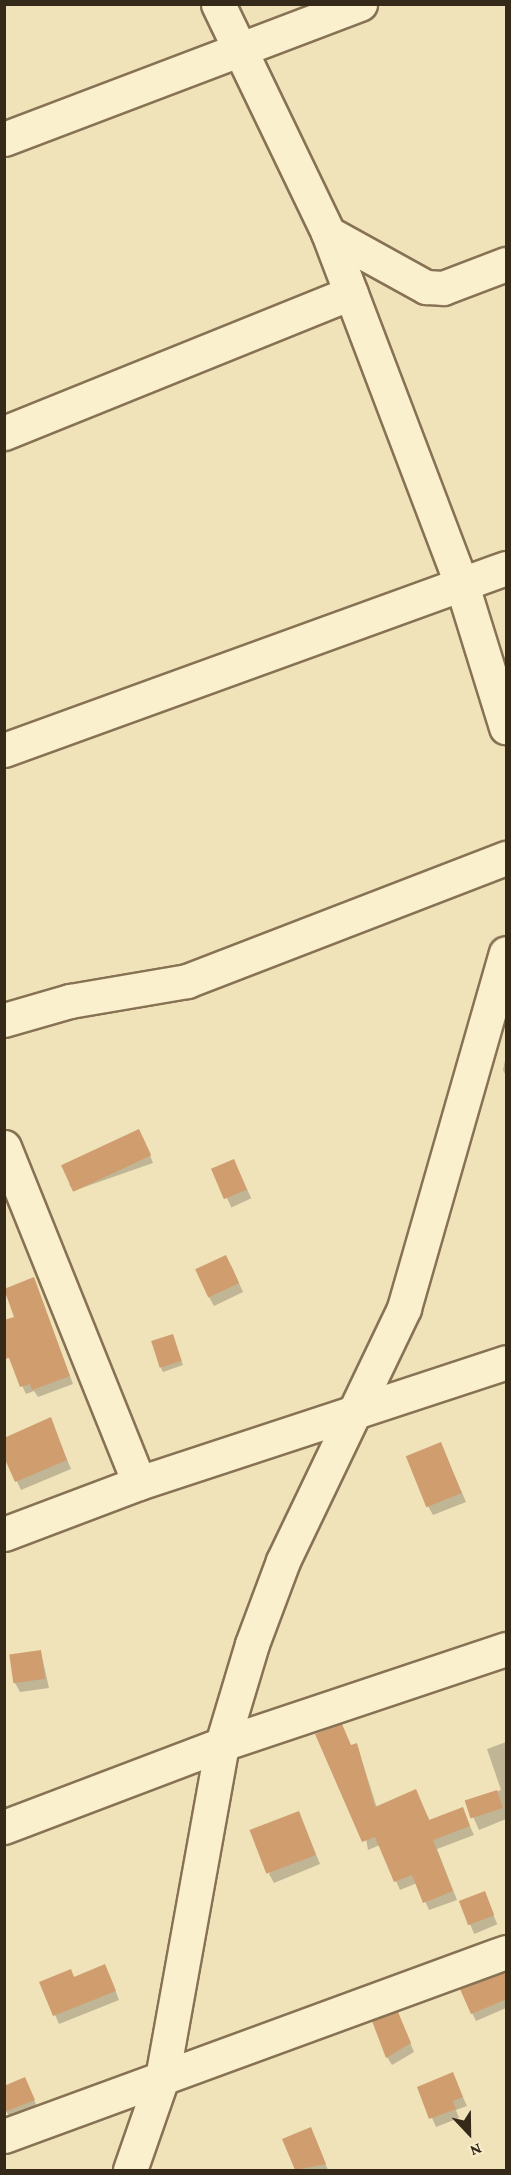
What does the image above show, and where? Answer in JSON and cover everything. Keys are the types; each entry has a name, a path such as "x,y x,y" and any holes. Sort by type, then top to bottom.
{"street":[{"path":"218,4 238,50 328,233 462,585 507,727"},
{"path":"4,139 360,4"},
{"path":"328,233 426,286 443,288 507,264"},
{"path":"4,433 351,293"},
{"path":"4,750 507,568"},
{"path":"4,1020 70,1001 187,981 507,858"},
{"path":"130,2170 162,2078 222,1744 283,1562 404,1308 507,953"},
{"path":"4,1148 139,1483"},
{"path":"4,1534 139,1483 352,1416 507,1362"},
{"path":"4,1827 222,1744 507,1649"},
{"path":"4,2136 507,1952"}],"building":[{"path":"139,1129 151,1155 73,1192 61,1165"},
{"path":"234,1159 247,1189 224,1199 211,1169"},
{"path":"226,1255 239,1283 208,1297 195,1269"},
{"path":"34,1277 70,1376 32,1390 30,1384 20,1387 9,1358 4,1359 4,1320 14,1317 4,1289"},
{"path":"173,1334 182,1361 160,1368 151,1341"},
{"path":"51,1417 67,1460 15,1482 4,1457 4,1438"},
{"path":"441,1442 462,1493 426,1507 406,1456"},
{"path":"41,1650 45,1679 13,1683 9,1654"},
{"path":"342,1724 351,1745 357,1743 375,1807 416,1789 429,1820 463,1807 470,1826 433,1840 453,1891 423,1903 412,1875 394,1882 375,1837 362,1842 315,1734"},
{"path":"497,1790 503,1808 471,1819 465,1801"},
{"path":"299,1811 316,1855 266,1874 250,1830"},
{"path":"485,1891 494,1915 468,1925 459,1901"},
{"path":"105,1964 116,1991 53,2016 39,1982 71,1969 74,1977"},
{"path":"507,1972 507,1999 471,2014 460,1989"},
{"path":"398,2012 411,2043 386,2058 372,2021"},
{"path":"453,2072 463,2097 453,2101 456,2109 429,2119 417,2087"},
{"path":"25,2077 35,2100 4,2112 4,2086"},
{"path":"311,2127 326,2164 295,2170 282,2139"}]}
